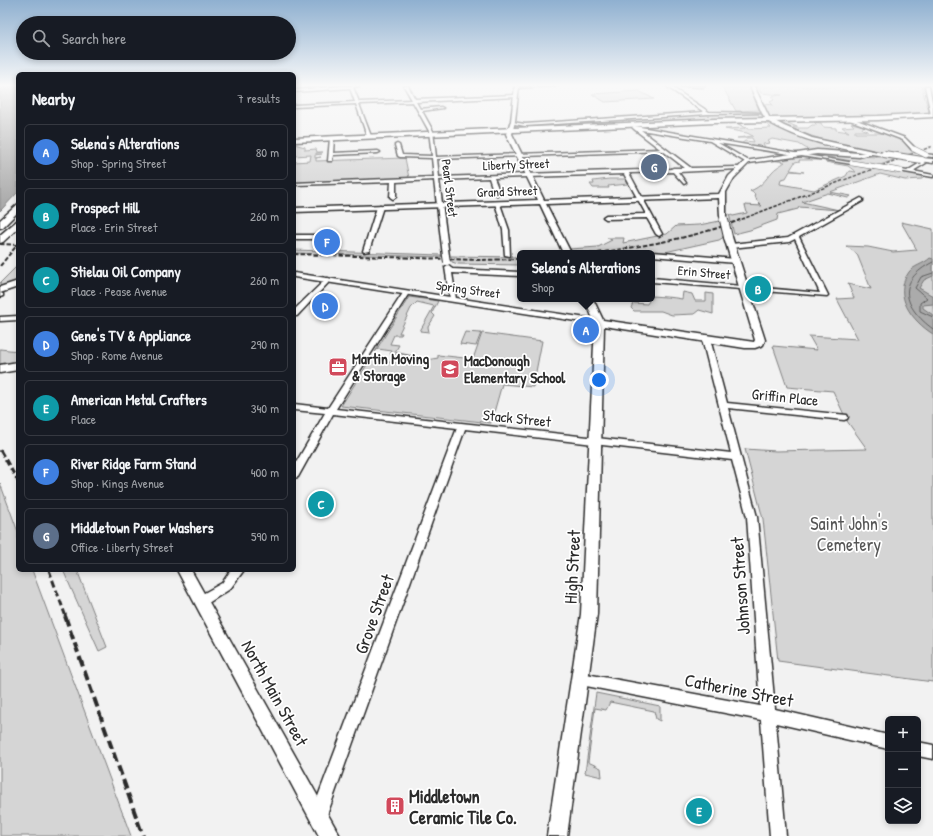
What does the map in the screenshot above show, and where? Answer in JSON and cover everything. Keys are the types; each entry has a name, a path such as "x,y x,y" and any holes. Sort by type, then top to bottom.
{"highway":[{"path":"296,140 431,133 655,125"},
{"path":"0,225 16,209"},
{"path":"0,240 16,225"},
{"path":"0,293 16,285"},
{"path":"0,369 16,366"}],"main road":[{"path":"778,125 787,130 813,139 873,153 933,161"}],"street":[{"path":"365,125 369,136"},
{"name":"Pearl Street","path":"427,125 431,133 453,299"},
{"path":"511,125 509,130 510,136 566,250"},
{"path":"866,125 904,140 924,159"},
{"path":"632,126 933,176"},
{"path":"632,126 689,169"},
{"path":"330,160 332,138"},
{"path":"707,139 746,162"},
{"path":"397,144 400,156 434,157 664,150"},
{"path":"330,154 378,152"},
{"path":"744,288 728,237 722,196 723,190 738,168 746,162 822,152 859,155 873,153"},
{"path":"908,172 924,159 933,156"},
{"name":"Liberty Street","path":"296,184 673,169 738,168"},
{"path":"673,169 684,183"},
{"path":"625,171 659,234"},
{"path":"491,176 497,192"},
{"path":"393,197 394,180"},
{"name":"Grand Street","path":"296,210 722,196"},
{"path":"731,246 782,242 796,236 861,200"},
{"path":"497,204 506,230 508,255"},
{"path":"366,251 380,207"},
{"path":"606,217 650,216"},
{"name":"Erin Street","path":"655,280 825,295 796,236"},
{"path":"296,237 337,237"},
{"path":"655,254 736,261"},
{"path":"449,271 517,274"},
{"name":"Spring Street","path":"296,275 745,345 756,345 760,343 760,340 744,288"},
{"path":"296,312 328,280"},
{"path":"296,472 331,411 406,293"},
{"name":"High Street","path":"557,836 581,679 589,614 597,441 600,322 590,302"},
{"path":"0,318 16,318"},
{"name":"Johnson Street","path":"706,339 752,517 778,836"},
{"name":"Griffin Place","path":"724,405 844,417"},
{"name":"Stack Street","path":"296,407 736,456"},
{"name":"Grove Street","path":"319,815 462,426"},
{"name":"North Main Street","path":"185,572 330,836"},
{"path":"201,601 226,586 236,572"},
{"name":"Catherine Street","path":"581,679 768,714 885,741"},
{"path":"921,750 933,752"}],"green space":[{"path":"514,125 583,125 520,128"},
{"path":"740,125 748,129 771,128 768,125 771,125 797,136 861,154 805,152 807,149 799,144 772,139 768,141 770,143 763,144 765,147 741,144 745,141 754,142 752,138 737,138 753,136 747,133 725,129 745,128"},
{"path":"786,125 797,127 793,127 795,128 808,128 812,125 822,125 823,127 836,128 836,130 849,132 842,127 860,125 864,126 862,129 868,131 855,131 855,133 885,133 902,140 915,152 903,156 877,153 821,139"},
{"path":"296,145 305,147 305,150 316,149 317,152 323,152 316,153 322,154 315,155 315,158 321,157 316,158 316,161 405,158 409,178 296,183 296,162 310,161 311,155 296,156"},
{"path":"814,154 898,158 878,166"},
{"path":"803,156 819,158 820,160 799,160 800,161 795,162 790,170 804,172 790,171 786,178 781,179 780,184 814,190 846,176 849,171 856,172 848,166 825,162 827,160 924,175 922,179 905,180 880,174 830,192 851,196 848,198 828,193 802,202 839,210 799,207 798,209 778,214 777,220 734,234 729,214 733,216 747,213 745,205 762,206 757,201 754,193 750,191 760,185 776,168 785,162 771,160"},
{"path":"625,179 628,184 608,186 609,188 593,188 590,184 594,184 593,181"},
{"path":"720,221 724,237 719,240 665,252 655,252 655,250 570,249 598,247 612,240 607,238 624,238 623,243 667,234 676,226 699,225"},
{"name":"Saint John's Cemetery","path":"901,222 933,229 933,682 778,661 763,519 745,449 776,451 867,449 847,421 833,391 787,387 773,346 817,350 809,336 858,339 837,299 854,298 848,284 871,289 857,254 846,246 868,247 893,252 917,250"},
{"path":"296,250 441,255 441,257 296,253"},
{"path":"451,256 517,257 517,265 458,264 452,262"},
{"path":"16,267 16,282 0,287 0,283"},
{"path":"683,292 692,294 695,301 706,301 706,293 713,294 713,314 699,310 694,314 672,315 661,311 634,311 631,308 633,303 647,304 648,302 655,302 655,296 682,299"},
{"path":"409,297 438,301 432,313 435,316 428,327 429,332 420,331 434,306 417,302 411,308 399,333 402,333 401,335 394,335 390,344 399,345 395,352 413,356 390,354 392,351 378,349 375,352"},
{"path":"465,332 481,333 476,346 460,344"},
{"name":"MacDonough Elementary School","path":"482,333 542,341 533,387 502,384 491,423 341,406 370,360 415,365 421,361 438,358 438,355 473,359"},
{"path":"0,349 16,351 16,362 0,364"},
{"path":"0,483 16,527 16,572 33,572 131,836 0,836"},
{"path":"64,572 78,572 107,647 99,651"},
{"path":"596,693 660,706 660,721 656,719 654,711 610,702 606,710 595,708 588,762 601,768 602,777 585,773"}],"water":[{"path":"0,125 16,125 16,194 0,211"},
{"path":"930,258 933,259 933,276 924,280 919,288 933,296 933,304 923,305 923,308 933,315 933,334 925,329 912,315 907,307 903,290 904,281 909,272"}],"railway":[{"path":"737,221 933,146"},
{"path":"616,250 652,244 705,232 740,220"},
{"path":"0,244 16,245"},
{"path":"0,266 16,246"},
{"path":"296,254 478,260 517,259"},
{"path":"0,450 16,478"},
{"path":"50,572 66,617"},
{"path":"65,616 143,836"}],"place":[{"name":"Middletown Power Washers","path":"654,167"},
{"name":"River Ridge Farm Stand","path":"327,242"},
{"name":"Prospect Hill","path":"758,289"},
{"name":"Gene's TV & Appliance","path":"325,306"},
{"name":"Selena's Alterations","path":"586,330"},
{"name":"Martin Moving & Storage","path":"338,367"},
{"name":"MacDonough Elementary School","path":"450,369"},
{"name":"Stielau Oil Company","path":"321,504"},
{"name":"Middletown Ceramic Tile Co.","path":"395,806"},
{"name":"American Metal Crafters","path":"699,811"}]}
